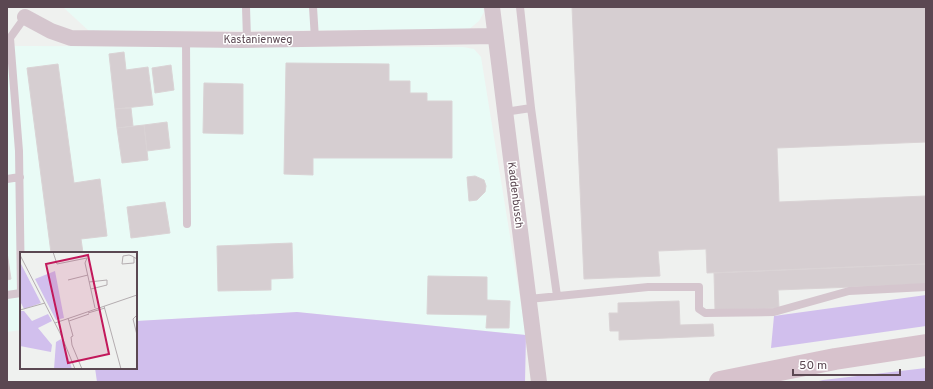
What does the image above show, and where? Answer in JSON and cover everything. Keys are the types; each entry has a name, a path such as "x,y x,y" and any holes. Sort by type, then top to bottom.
{"main road":[{"path":"720,382 835,358 926,345"}],"street":[{"name":"Kaddenbusch","path":"492,7 539,382"},
{"name":"Kastanienweg","path":"25,17 71,38 315,39 495,36"}],"lane":[{"path":"246,7 247,39"},
{"path":"313,7 315,39"},
{"path":"520,7 531,108 556,296"},
{"path":"21,252 19,151 10,38 25,17"},
{"path":"186,39 187,224"},
{"path":"505,112 531,108"},
{"path":"7,179 20,177"},
{"path":"529,299 648,287 699,287 699,309 704,313 774,312 849,291 926,288"},
{"path":"7,295 20,293"}],"shaded area":[{"path":"63,7 483,7 484,12 479,21 468,30 89,31"},
{"path":"7,46 463,47 474,49 481,57 526,335 297,312 137,321 137,252 20,252 20,330 7,332"},
{"path":"926,295 926,326 771,348 774,316"},
{"path":"297,312 526,335 525,382 97,382 95,369 137,369 137,321"},
{"path":"926,368 926,382 815,382 823,380"}],"building":[{"path":"572,7 926,7 926,142 777,148 779,202 926,196 926,264 707,273 706,249 658,251 660,276 584,279"},
{"path":"124,52 126,70 148,67 153,105 115,109 109,54"},
{"path":"286,63 389,64 389,81 410,81 410,93 427,93 427,101 452,101 452,158 313,158 313,175 284,174"},
{"path":"58,64 74,183 100,179 107,236 81,239 83,252 51,252 27,68"},
{"path":"171,65 174,90 155,93 152,68"},
{"path":"204,83 243,84 243,134 203,133"},
{"path":"131,108 133,126 117,128 115,109"},
{"path":"167,122 170,148 147,151 144,125"},
{"path":"144,125 148,160 122,163 117,128"},
{"path":"475,176 484,180 486,186 485,192 477,200 469,201 467,177"},
{"path":"165,202 170,233 131,238 127,207"},
{"path":"292,243 293,278 271,279 271,290 218,291 217,246"},
{"path":"7,252 11,279 7,280"},
{"path":"926,264 926,284 778,290 779,308 715,310 714,273"},
{"path":"428,276 487,277 487,300 510,301 509,328 486,328 487,315 427,314"},
{"path":"679,301 680,325 713,324 714,336 619,340 619,331 610,331 609,313 618,313 618,303"}]}
